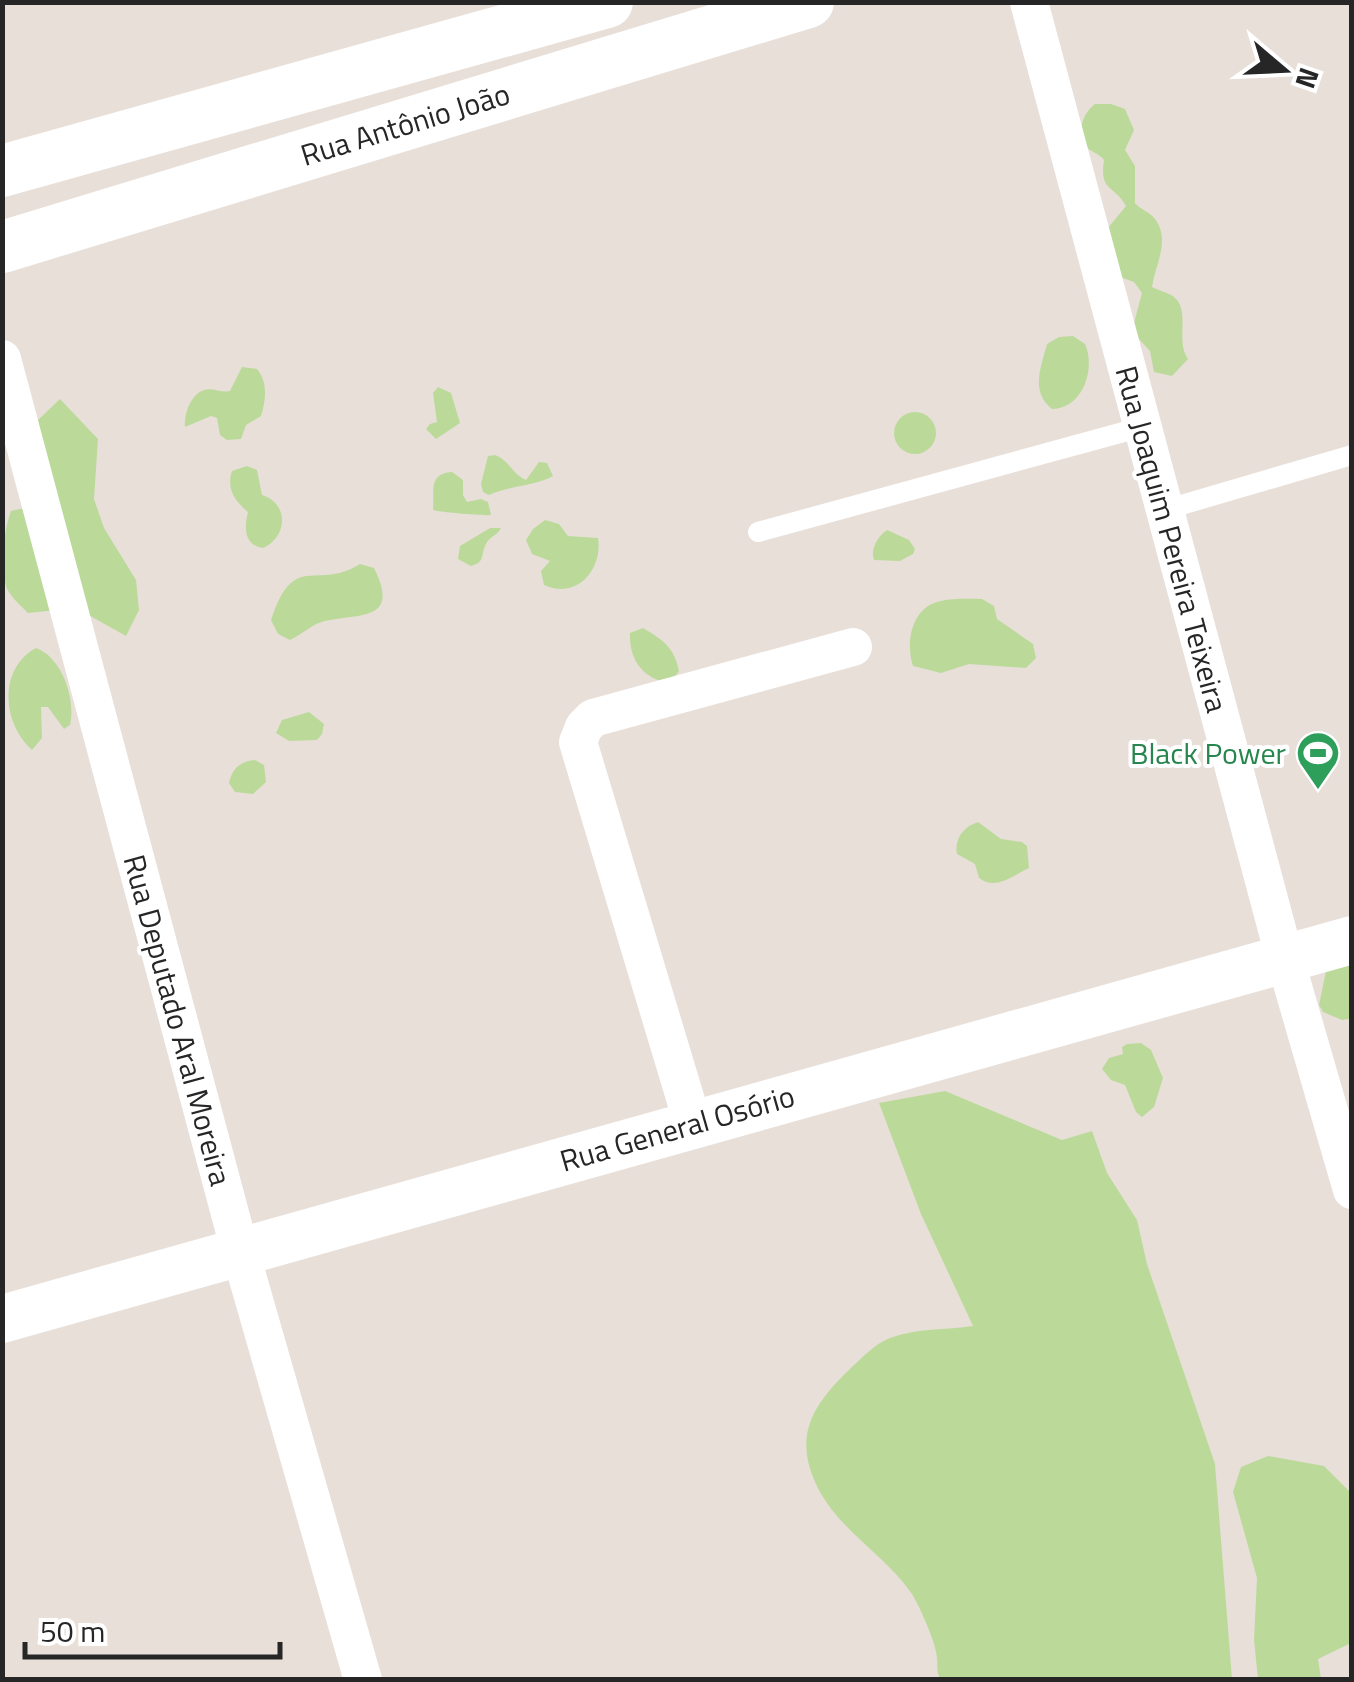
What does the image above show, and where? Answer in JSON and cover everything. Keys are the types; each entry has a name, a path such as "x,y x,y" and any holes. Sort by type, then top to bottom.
{"main road":[{"name":"Rua Antônio João","path":"2,171 607,2"},
{"name":"Rua Antônio João","path":"2,247 808,2"}],"street":[{"name":"Rua Joaquim Pereira Teixeira","path":"1029,2 1286,959 1352,1190"},
{"name":"Rua Deputado Aral Moreira","path":"2,359 240,1251 364,1680"},
{"path":"693,1124 578,742 593,718 853,646"},
{"name":"Rua General Osório","path":"2,1320 1352,940"}],"lane":[{"path":"758,532 1142,427"},
{"path":"1164,510 1352,455"}],"green space":[{"path":"1095,104 1125,109 1134,130 1125,150 1135,166 1135,203 1155,219 1162,235 1152,287 1174,297 1182,310 1183,344 1188,359 1172,376 1154,372 1150,351 1138,338 1134,323 1142,293 1134,282 1120,277 1108,228 1126,206 1106,183 1104,160 1085,145 1081,133 1083,120"},
{"path":"1073,336 1085,344 1088,375 1072,402 1052,409 1039,387 1047,344 1059,337"},
{"path":"242,367 257,369 265,391 261,416 246,425 241,439 227,440 220,435 217,418 211,416 185,427 187,411 195,396 207,389 230,391"},
{"path":"438,387 451,393 460,423 436,439 426,429 437,422 433,393"},
{"path":"60,399 98,439 94,499 104,528 136,580 139,610 126,636 76,608 28,613 7,589 3,560 8,520 11,511 38,505 38,420"},
{"path":"915,412 930,418 936,433 930,448 915,454 900,448 894,433 900,418"},
{"path":"495,455 526,480 539,462 547,463 553,476 489,495 483,492 481,484 488,456"},
{"path":"247,466 257,470 262,495 271,499 281,512 281,529 263,548 249,540 248,512 231,489 232,471"},
{"path":"452,472 463,480 467,502 488,502 491,515 433,510 436,480"},
{"path":"545,520 559,524 568,536 598,538 592,571 576,585 556,589 544,585 541,571 550,561 532,554 526,540"},
{"path":"490,528 501,528 488,541 479,562 471,566 458,559 460,546"},
{"path":"887,530 909,540 915,549 913,554 900,561 874,560 876,543"},
{"path":"360,564 374,568 381,585 383,598 372,612 321,622 290,640 278,634 271,620 289,585 298,578 344,572"},
{"path":"982,599 994,606 997,619 1033,644 1036,658 1026,668 969,664 941,673 913,666 911,636 923,610 946,600"},
{"path":"643,628 662,641 674,656 679,671 670,683 645,673 635,660 630,633"},
{"path":"36,648 60,669 69,692 71,715 70,725 64,729 48,707 41,707 42,738 32,750 14,724 8,695 16,668"},
{"path":"309,712 324,724 317,740 289,741 276,733 282,720"},
{"path":"255,760 264,765 266,782 253,794 235,792 229,783 235,770"},
{"path":"978,822 1001,839 1027,846 1029,868 998,883 979,878 975,864 957,854 956,848 961,834"},
{"path":"1347,960 1352,1005 1349,1019 1342,1020 1323,1012 1319,1005 1326,971"},
{"path":"1141,1043 1151,1050 1163,1078 1154,1107 1142,1117 1125,1085 1111,1080 1102,1069 1109,1058 1123,1054 1122,1047"},
{"path":"945,1091 1062,1140 1092,1131 1107,1173 1137,1220 1147,1264 1215,1464 1232,1679 940,1679 934,1644 912,1594 840,1520 820,1492 811,1472 807,1437 810,1422 827,1393 871,1350 890,1338 973,1326 921,1214 879,1103"},
{"path":"1268,1456 1324,1466 1351,1493 1351,1643 1318,1659 1321,1679 1258,1679 1254,1640 1257,1578 1233,1492 1241,1467"}],"place":[{"name":"Black Power","path":"1318,791"}]}
